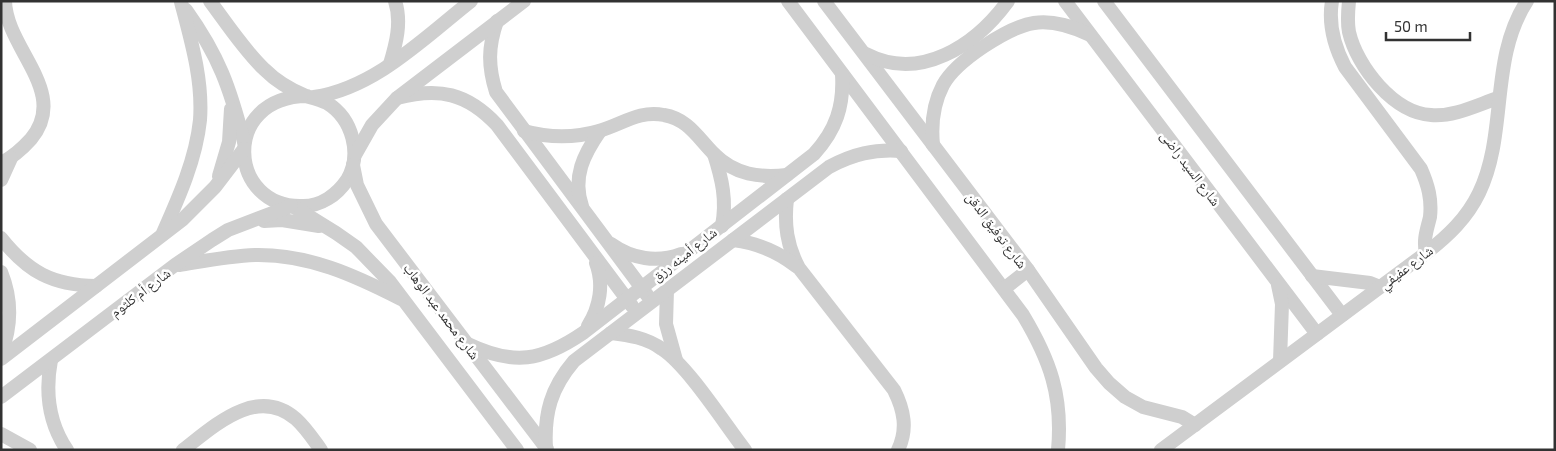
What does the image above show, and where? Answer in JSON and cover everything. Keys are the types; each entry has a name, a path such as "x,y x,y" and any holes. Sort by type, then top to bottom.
{"street":[{"path":"1,180 6,160 35,134 41,122 44,108 40,82 9,27 5,1"},
{"path":"210,1 264,69 284,85 327,104 340,114 349,127 354,142 354,161"},
{"path":"390,64 396,45 398,25 395,1"},
{"path":"1,359 182,220 215,187 244,146 250,126 260,112 274,102 290,96 310,97 346,90 361,83 390,64 471,1"},
{"path":"180,2 217,56 231,96 244,146 245,165 252,180 268,197 292,206 309,206 324,201 337,192 347,179 372,125 397,98 524,1"},
{"name":"شارع توفيق الدقن","path":"788,1 1005,288 1036,336 1049,366 1059,405 1058,450"},
{"name":"شارع توفيق الدقن","path":"824,1 1028,270 1096,368 1109,383 1125,397 1143,406 1182,417 1195,425"},
{"path":"863,53 894,65 926,63 973,37 999,13 1008,1"},
{"name":"شارع السيد راضى","path":"1065,1 1317,334"},
{"path":"1104,1 1114,7 1342,315"},
{"path":"1332,1 1331,31 1341,58 1359,87 1421,169 1427,184 1431,199 1424,239 1426,252"},
{"path":"1349,1 1349,33 1356,50 1375,80 1400,106 1424,114 1448,114 1498,98"},
{"name":"شارع عفيفي","path":"1161,450 1380,287 1456,227 1479,193 1488,168 1503,66 1514,23 1527,1"},
{"path":"162,235 189,168 196,144 200,119 200,93 196,68 180,2"},
{"path":"498,21 491,38 489,56 496,92 652,302"},
{"path":"933,145 934,112 944,84 962,64 979,51 1016,29 1034,23 1054,23 1074,27 1092,36"},
{"path":"1,32 16,42"},
{"name":"شارع أمينه رزق","path":"468,344 488,354 509,359 532,358 553,352 583,333 814,154 835,125 841,109 842,74"},
{"path":"397,98 434,92 452,95 469,102 484,112 497,125 637,313"},
{"path":"215,187 229,142 231,96"},
{"path":"524,132 541,136 560,137 600,130 627,118 647,113 666,115 684,122 714,154 738,170 754,176 788,175"},
{"path":"584,211 579,196 580,170 582,161 600,130"},
{"name":"شارع أمينه رزق","path":"546,449 546,410 557,383 574,361 829,167 846,158 864,152 882,150 901,151"},
{"path":"714,154 724,188 722,226"},
{"name":"شارع محمد عبد الوهاب","path":"354,161 357,185 376,224 546,449"},
{"path":"787,200 786,228 792,256 799,268 894,390 900,402 904,429 898,450"},
{"name":"شارع محمد عبد الوهاب","path":"292,206 336,233 373,264 405,301 516,450"},
{"name":"شارع أم كلثوم","path":"1,398 175,265 228,230 292,206"},
{"path":"246,223 282,220 301,222 336,233"},
{"path":"1,238 26,265 42,275 59,282 96,286"},
{"path":"733,240 768,248 799,268"},
{"path":"606,241 620,251 646,258 672,257 688,251"},
{"path":"583,333 593,318 599,301 601,282 590,251"},
{"path":"175,265 255,255 282,256 335,268 405,301"},
{"path":"1005,288 1028,270"},
{"path":"1,272 7,287 10,304 7,336 1,354"},
{"path":"1312,276 1370,283 1380,287"},
{"path":"1277,282 1282,304 1280,361"},
{"path":"667,290 666,324 677,361"},
{"path":"611,332 646,340 662,348 677,361 745,450"},
{"path":"51,360 48,378 49,405 62,449"},
{"path":"183,450 237,411 252,407 267,407 282,411 295,418 321,450"},
{"path":"1,434 30,450"}]}
